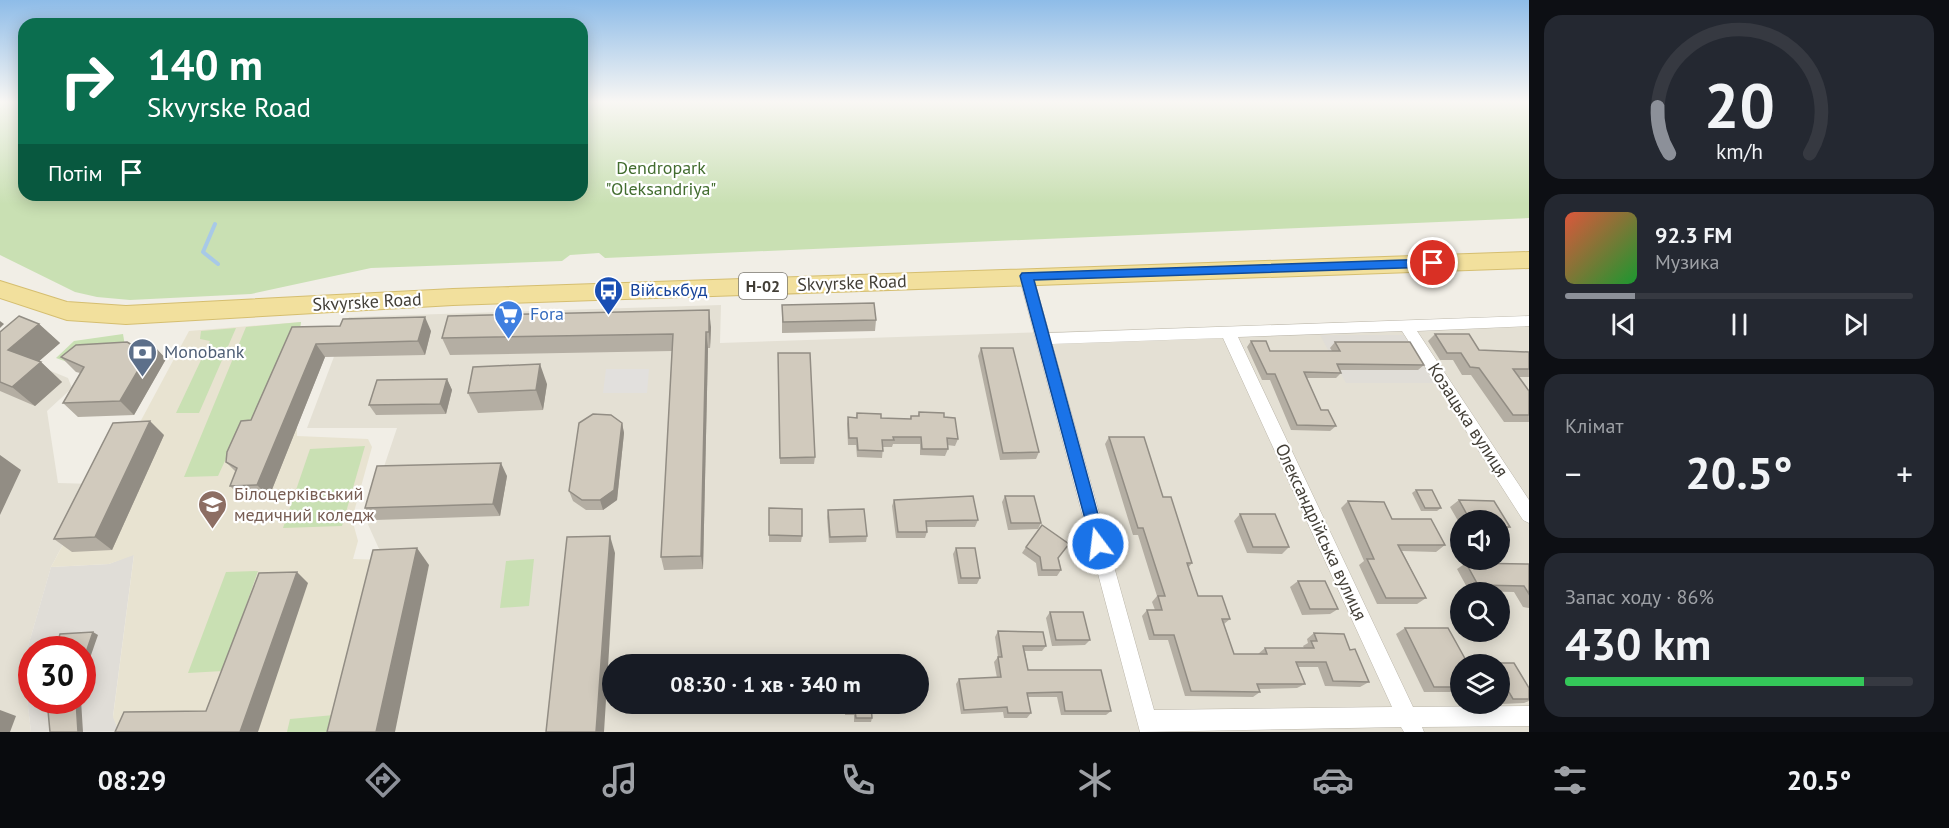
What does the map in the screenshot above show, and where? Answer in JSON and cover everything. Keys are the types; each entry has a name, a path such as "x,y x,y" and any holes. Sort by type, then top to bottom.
{"main road":[{"name":"Skvyrske Road","path":"0,289 67,311 126,315 350,302 1026,276 1529,260"}],"street":[{"path":"1026,276 1148,726 1411,725 1529,716"},
{"path":"1043,339 1529,321"},
{"name":"Козацька вулиця","path":"1406,325 1529,515"},
{"name":"Олександрійська вулиця","path":"1228,332 1411,725"}],"shaded area":[{"path":"721,305 720,343 1529,316 1529,732 341,732 384,560 366,520 397,428 307,428 349,317"},
{"name":"Білоцерківський медичний коледж","path":"301,322 261,428 297,427 297,436 368,439 372,447 352,519 358,541 353,559 384,560 341,732 119,732 113,717 134,555 109,564 51,567 127,426 138,426 189,331"},
{"path":"1320,335 1404,335 1434,383 1346,383"},
{"path":"0,350 68,378 72,388 47,411 58,483 95,484 51,567 31,636 18,636 18,714 29,714 31,732 0,732"},
{"path":"606,369 649,369 647,393 603,393"},
{"path":"134,554 113,716 119,732 31,732 29,714 96,714 96,636 31,636 51,567 109,564"}],"green space":[{"name":"Dendropark \"Oleksandriya\"","path":"0,136 18,136 18,201 588,201 588,136 1529,136 1529,218 605,258 599,253 570,255 562,261 371,268 251,294 130,300 75,292 0,255"},
{"path":"301,322 299,338 261,428 240,428 218,476 184,477 246,327"},
{"path":"236,328 199,413 176,413 210,341 200,339 201,331"},
{"path":"123,334 125,346 76,365 56,358 74,341"},
{"path":"365,446 342,526 283,528 310,449"},
{"path":"534,559 529,606 500,608 506,561"},
{"path":"258,571 223,671 188,673 226,572"},
{"path":"334,715 331,732 287,732 290,719"}],"building":[{"path":"874,303 876,320 783,322 782,305"},
{"path":"709,310 709,332 706,332 701,556 661,557 673,334 442,338 448,316"},
{"path":"19,316 39,324 8,350 41,362 12,387 0,382 0,332"},
{"path":"425,317 418,341 316,344 257,485 230,486 237,468 226,462 227,452 241,421 251,420 292,327 340,326 343,319"},
{"path":"1435,334 1469,334 1479,350 1529,352 1529,369 1513,369 1529,391 1529,415 1513,415 1479,368 1470,367 1461,353 1447,353"},
{"path":"1251,341 1266,341 1270,351 1340,351 1335,342 1410,342 1424,365 1337,364 1341,373 1304,372 1321,410 1328,410 1336,426 1297,425 1275,374 1267,374"},
{"path":"127,342 132,345 153,345 120,401 63,403 84,367 61,357 76,345"},
{"path":"981,348 1013,348 1039,452 1003,453"},
{"path":"778,353 810,353 815,457 780,458"},
{"path":"540,364 536,390 468,393 473,367"},
{"path":"447,379 440,404 369,405 377,380"},
{"path":"919,412 944,413 944,417 955,418 958,439 947,438 948,449 922,449 921,437 893,437 894,440 882,440 883,451 858,450 857,438 849,438 848,417 857,418 857,413 881,414 881,418 911,419 911,416 919,416"},
{"path":"593,414 611,415 622,423 614,490 600,500 582,500 569,491 579,423"},
{"path":"150,421 95,537 54,539 113,423"},
{"path":"1109,437 1144,437 1163,497 1171,497 1192,563 1187,563 1198,596 1222,596 1230,619 1222,619 1234,654 1267,654 1265,648 1314,648 1311,641 1317,641 1314,633 1344,634 1350,650 1355,649 1369,682 1333,681 1326,662 1296,662 1305,684 1257,684 1260,692 1191,691 1174,635 1154,635 1147,610 1162,610 1158,596 1165,596 1143,528 1138,528"},
{"path":"501,463 493,504 365,508 377,466"},
{"path":"1416,490 1432,490 1441,508 1425,508"},
{"path":"973,496 978,520 926,521 927,532 898,532 894,500"},
{"path":"1005,496 1034,496 1041,523 1011,523"},
{"path":"1459,500 1494,501 1500,510 1464,510"},
{"path":"1348,501 1384,502 1392,519 1431,519 1445,545 1398,545 1426,598 1386,598 1367,559 1374,559"},
{"path":"769,508 802,509 802,536 769,535"},
{"path":"864,509 867,536 830,537 828,510"},
{"path":"1240,514 1275,514 1289,547 1253,547"},
{"path":"1042,525 1069,544 1058,558 1061,570 1042,570 1040,557 1026,547"},
{"path":"610,536 596,732 546,732 567,537"},
{"path":"417,548 376,732 327,732 373,550"},
{"path":"956,548 975,548 980,578 961,578"},
{"path":"1510,564 1529,564 1529,594 1524,586 1510,586 1510,582 1476,582 1470,570 1510,570"},
{"path":"297,572 240,732 115,732 124,712 206,711 259,573"},
{"path":"1298,581 1325,581 1338,609 1310,609"},
{"path":"1050,612 1083,612 1090,640 1056,640"},
{"path":"1405,628 1448,628 1450,642 1456,642 1462,654 1450,654 1450,687 1434,687"},
{"path":"998,631 1043,632 1046,646 1023,646 1028,670 1101,670 1111,711 1065,711 1062,692 1027,693 1031,713 1008,713 1007,707 964,710 959,679 1001,677 998,657 1002,657"},
{"path":"93,632 92,636 59,636 60,634"},
{"path":"1510,663 1514,663 1529,688 1529,699 1513,699 1510,694"},
{"path":"48,714 77,714 78,732 50,732"},
{"path":"856,714 872,714 872,718 856,718"}],"waterway":[{"path":"215,224 203,252 218,264"}],"place":[{"name":"Військбуд","path":"609,316"},
{"name":"Fora","path":"509,340"},
{"name":"Monobank","path":"143,378"},
{"name":"Білоцерківський медичний коледж","path":"213,530"}],"route":[{"path":"1098,544 1026,276 1433,263"}]}
